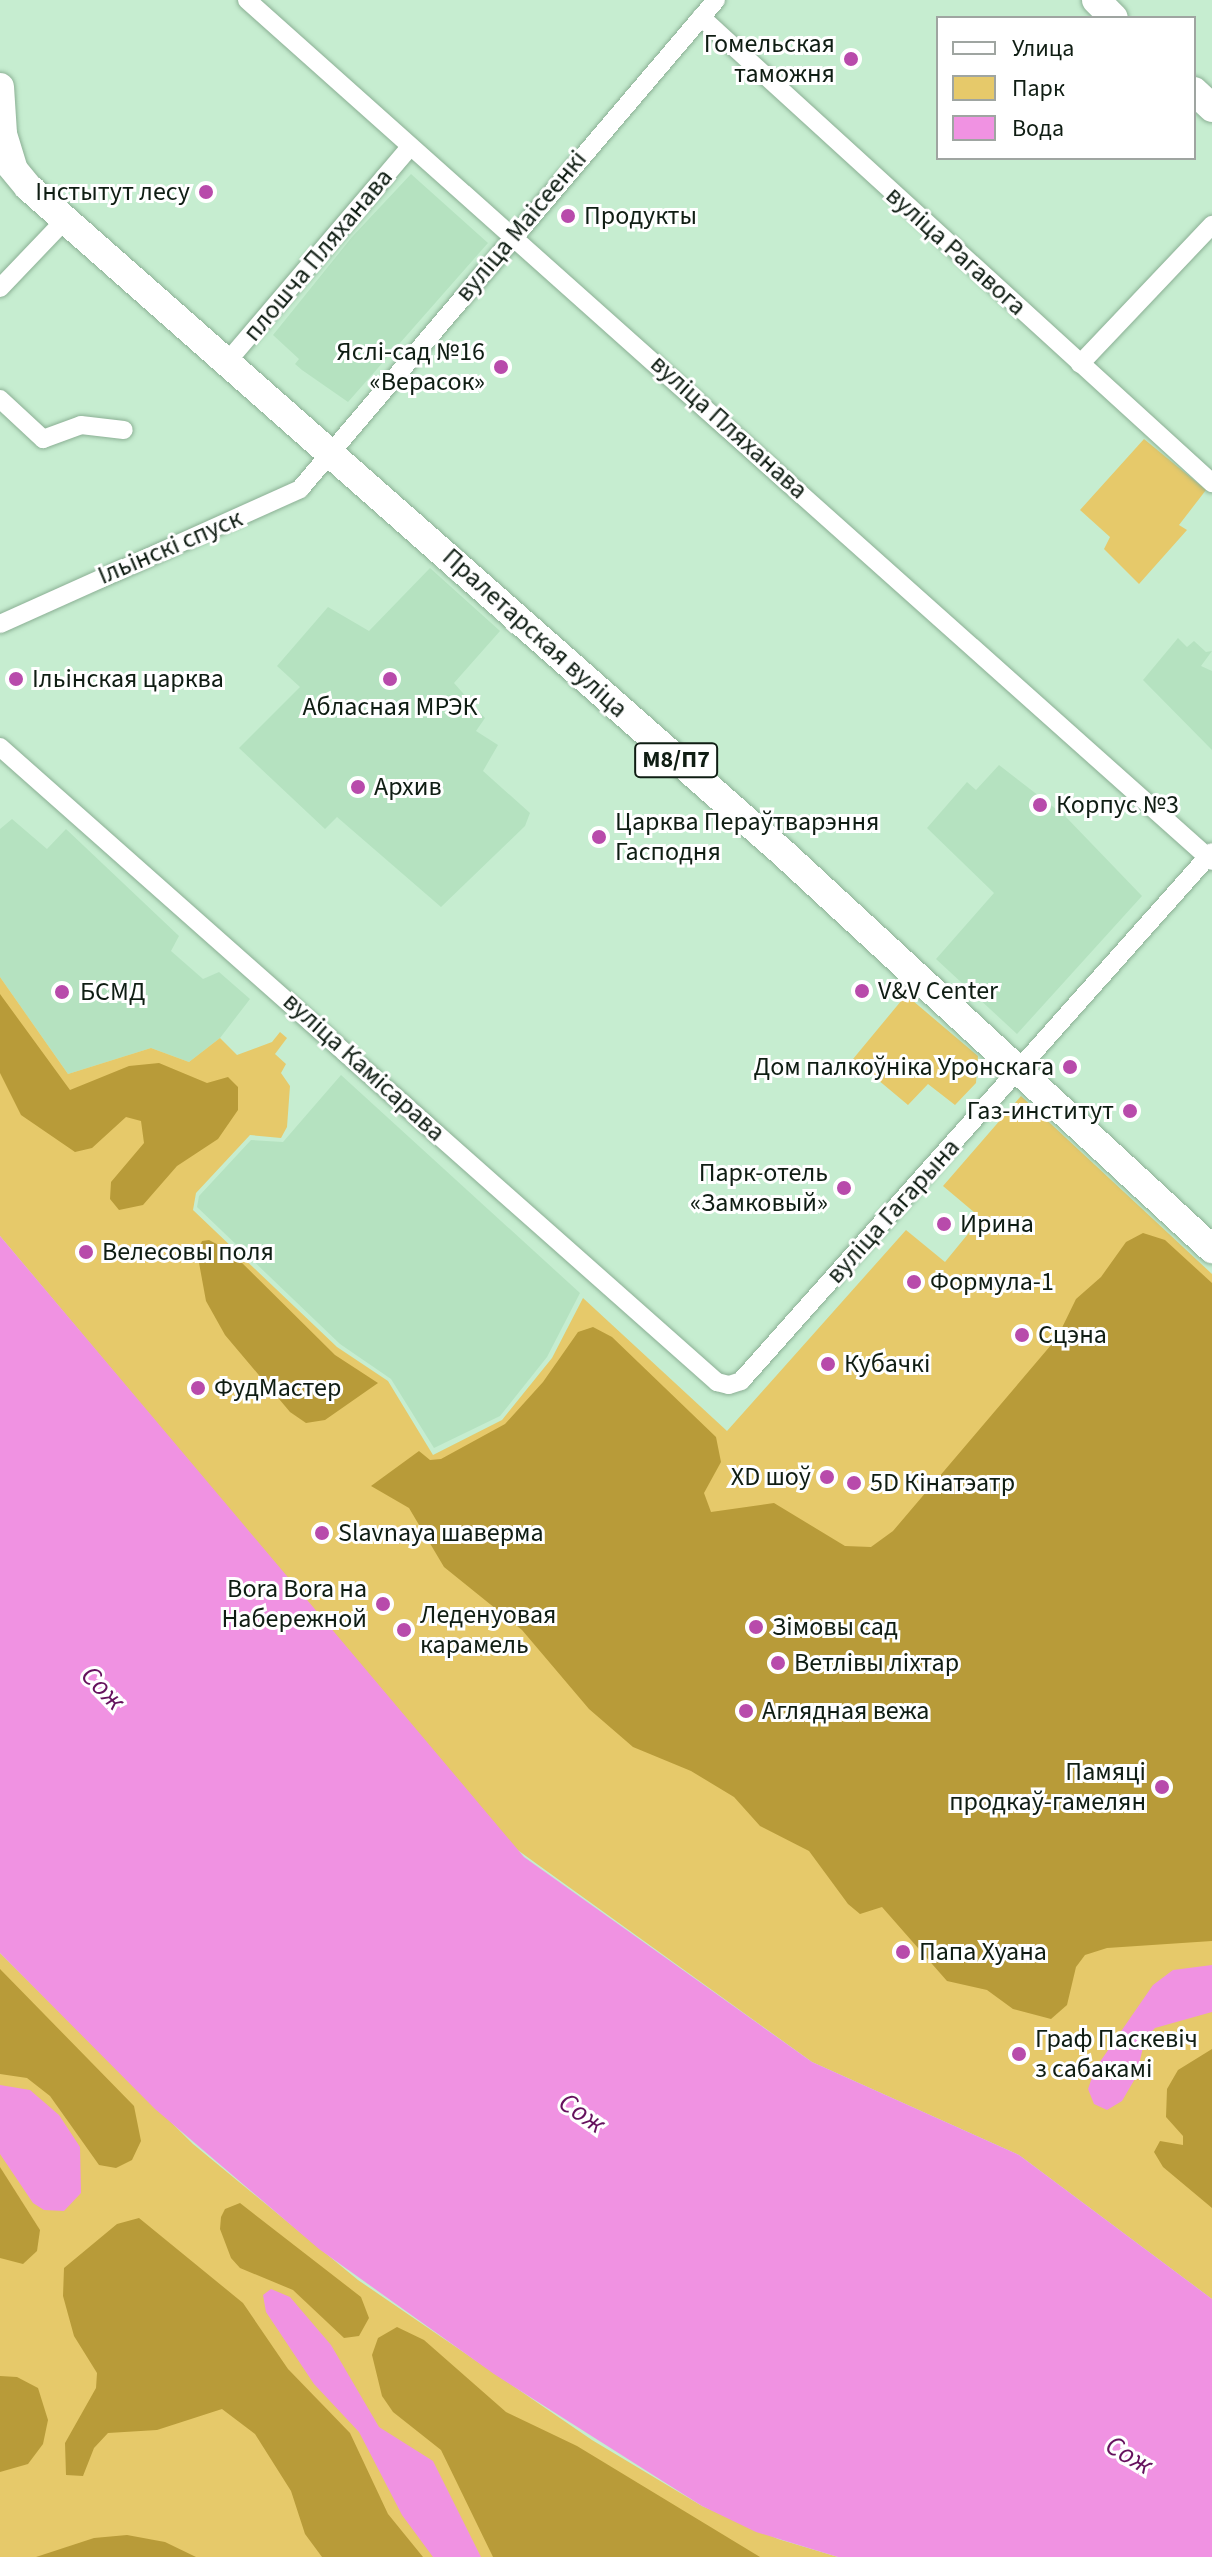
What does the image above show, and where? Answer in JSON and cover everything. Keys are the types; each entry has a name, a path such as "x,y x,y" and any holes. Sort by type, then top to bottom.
{"main road":[{"path":"1096,0 1112,16"},
{"path":"0,87 3,134 10,170"},
{"path":"1196,93 1212,108"},
{"name":"Пралетарская вуліца","path":"10,170 330,456 781,851 1212,1249"}],"street":[{"name":"вуліца Пляханава","path":"247,0 409,148 513,233 1211,857"},
{"name":"вуліца Маісеенкі","path":"330,456 513,233 716,0"},
{"name":"вуліца Рагавога","path":"701,17 1212,483"},
{"name":"плошча Пляханава","path":"227,362 409,148"},
{"path":"0,288 66,219"},
{"path":"1080,364 1212,225"},
{"path":"0,399 43,439 81,425 124,430"},
{"name":"Ільінскі спуск","path":"0,624 280,500 308,483 330,456"},
{"name":"вуліца Камісарава","path":"0,747 717,1382 729,1385"},
{"name":"вуліца Гагарына","path":"729,1385 741,1381 1211,857"}],"shaded area":[{"path":"411,174 488,243 348,402 295,364 299,359 273,335 352,237"},
{"path":"430,568 500,631 454,683 485,718 476,731 498,745 483,771 530,813 525,826 441,907 337,817 325,829 239,748 300,687 277,666 328,607 369,631"},
{"path":"1178,638 1187,647 1194,641 1206,652 1212,651 1201,666 1212,671 1212,750 1143,680"},
{"path":"999,765 1065,816 1142,896 1017,1034 936,959 994,893 927,828 967,782 976,790"},
{"path":"12,819 47,849 66,829 179,936 171,951 203,979 219,972 250,999 220,1038 189,1062 151,1048 68,1074 0,977 0,829"},
{"path":"0,994 70,1090 129,1066 159,1063 207,1083 228,1077 238,1087 238,1110 218,1139 177,1166 143,1205 119,1210 110,1199 111,1182 144,1143 141,1121 126,1117 92,1148 75,1152 21,1115 0,1073"},
{"path":"341,1075 580,1293 547,1357 500,1416 434,1448 391,1379 340,1344 197,1207 199,1196 251,1140 283,1142"},
{"path":"1143,1233 1165,1240 1212,1283 1212,1941 1107,1948 1085,1955 1076,1967 1067,2005 1051,2019 1013,2009 987,1990 947,1981 882,1907 860,1914 848,1904 809,1851 760,1826 734,1797 691,1771 633,1747 589,1709 522,1630 444,1567 409,1508 371,1486 419,1451 430,1460 441,1459 505,1424 543,1382 578,1332 593,1327 612,1337 716,1437 721,1462 704,1493 711,1512 774,1503 845,1546 871,1547 893,1531 1057,1338 1076,1299 1101,1277 1126,1242"},
{"path":"209,1240 230,1251 335,1355 378,1383 325,1420 306,1423 290,1412 225,1335 206,1301 197,1252 202,1241"},
{"path":"0,1969 134,2106 141,2141 132,2160 116,2168 99,2165 50,2096 27,2078 0,2074"},
{"path":"1212,2049 1212,2208 1163,2167 1154,2152 1160,2141 1183,2145 1183,2136 1166,2117 1167,2089 1178,2070"},
{"path":"0,2167 40,2230 37,2251 23,2264 0,2258"},
{"path":"240,2203 361,2297 369,2318 359,2336 344,2338 293,2290 240,2268 231,2258 220,2229 221,2217 225,2209"},
{"path":"139,2218 243,2303 288,2369 350,2433 388,2514 423,2557 322,2557 305,2534 291,2491 255,2434 222,2409 157,2430 108,2433 94,2448 83,2476 66,2475 65,2443 96,2388 97,2373 74,2336 63,2296 64,2268 117,2224"},
{"path":"397,2327 424,2340 506,2412 577,2446 760,2557 493,2557 441,2450 393,2412 382,2396 372,2355 378,2338"},
{"path":"0,2376 17,2377 38,2388 48,2420 43,2444 28,2464 0,2472"},
{"path":"127,2535 165,2542 196,2557 36,2557 94,2538"}],"green space":[{"path":"1144,439 1206,490 1179,525 1187,530 1139,584 1104,549 1110,537 1080,510"},
{"path":"0,977 68,1074 151,1048 189,1062 220,1038 237,1055 272,1042 280,1032 287,1038 275,1054 286,1064 281,1073 290,1086 287,1127 281,1138 250,1135 196,1193 193,1210 337,1347 388,1381 433,1455 502,1420 552,1358 583,1298 727,1431 906,1230 945,1262 981,1218 943,1186 1021,1096 1212,1274 1212,2299 1019,2155 812,2062 512,1846 0,1236"},
{"path":"906,995 978,1056 976,1083 955,1105 928,1084 908,1105 853,1059"},
{"path":"0,1953 193,2144 358,2280 592,2440 702,2506 778,2539 838,2557 0,2557"}],"water":[{"name":"Сож","path":"0,1236 524,1857 812,2062 1019,2155 1212,2299 1212,2557 838,2557 756,2532 702,2506 494,2374 319,2249 155,2109 0,1953"},
{"path":"1212,1965 1212,2012 1155,2028 1145,2039 1136,2077 1122,2101 1107,2110 1094,2104 1088,2089 1095,2069 1153,1985 1173,1970"},
{"path":"0,2085 30,2090 59,2115 80,2147 81,2193 64,2211 44,2210 33,2203 0,2154"},
{"path":"271,2289 290,2297 331,2345 379,2427 433,2461 481,2557 433,2557 402,2515 359,2432 314,2384 266,2312 263,2295"}],"place":[{"name":"Гомельская таможня","path":"851,59"},
{"name":"Інстытут лесу","path":"206,192"},
{"name":"Продукты","path":"568,216"},
{"name":"Яслі-сад №16 «Верасок»","path":"501,367"},
{"name":"Ільінская царква","path":"16,679"},
{"name":"Абласная МРЭК","path":"390,679"},
{"name":"Архив","path":"358,787"},
{"name":"Корпус №3","path":"1040,805"},
{"name":"Царква Пераўтварэння Гасподня","path":"599,837"},
{"name":"V&V Center","path":"862,991"},
{"name":"БСМД","path":"62,992"},
{"name":"Дом палкоўніка Уронскага","path":"1070,1067"},
{"name":"Газ-институт","path":"1130,1111"},
{"name":"Парк-отель «Замковый»","path":"844,1188"},
{"name":"Ирина","path":"944,1224"},
{"name":"Велесовы поля","path":"86,1252"},
{"name":"Формула-1","path":"914,1282"},
{"name":"Сцэна","path":"1022,1335"},
{"name":"Кубачкі","path":"828,1364"},
{"name":"ФудМастер","path":"198,1388"},
{"name":"XD шоў","path":"827,1477"},
{"name":"5D Кінатэатр","path":"854,1483"},
{"name":"Slavnaya шаверма","path":"322,1533"},
{"name":"Bora Bora на Набережной","path":"383,1604"},
{"name":"Зімовы сад","path":"756,1627"},
{"name":"Леденуовая карамель","path":"404,1630"},
{"name":"Ветлівы ліхтар","path":"778,1663"},
{"name":"Аглядная вежа","path":"746,1711"},
{"name":"Памяці продкаў-гамелян","path":"1162,1787"},
{"name":"Папа Хуана","path":"903,1952"},
{"name":"Граф Паскевіч з сабакамі","path":"1019,2054"}]}
